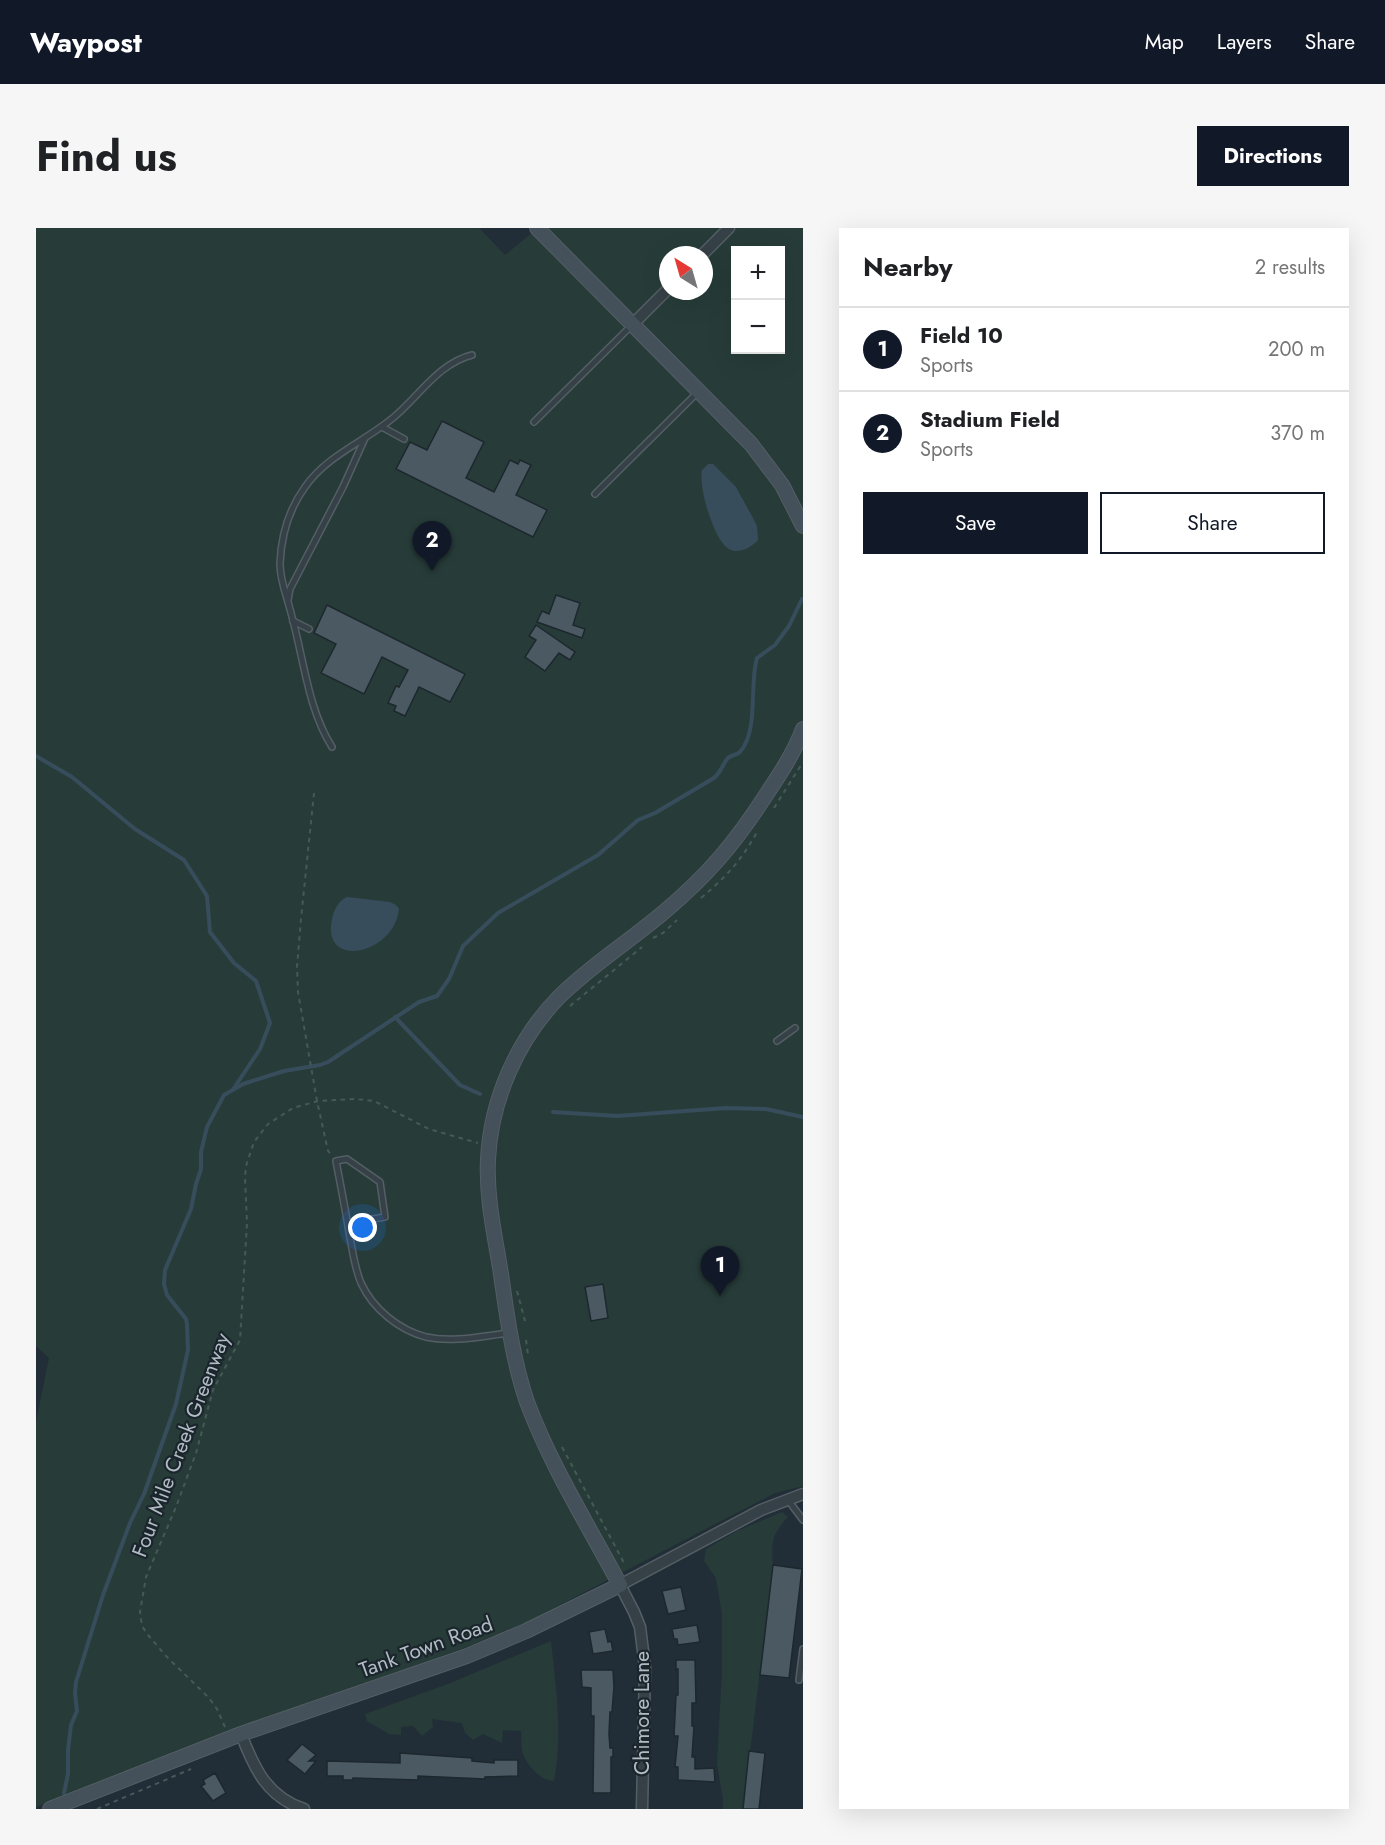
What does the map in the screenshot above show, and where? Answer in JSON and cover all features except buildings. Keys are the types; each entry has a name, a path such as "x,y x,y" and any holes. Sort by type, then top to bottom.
{"street":[{"path":"537,228 700,391 762,457 786,492 803,526"},
{"path":"711,246 729,228"},
{"path":"633,324 659,298"},
{"path":"620,1586 539,1430 521,1382 510,1333 493,1227 488,1160 490,1137 498,1101 517,1055 538,1023 560,997 695,885 730,848 780,774 803,729"},
{"name":"Tank Town Road","path":"50,1809 241,1734 467,1656 526,1631 620,1586 761,1510 803,1494"},
{"name":"Chimore Lane","path":"620,1586 640,1627 645,1667 642,1809"},
{"path":"241,1734 251,1758 269,1787 280,1798 304,1809"}],"lane":[{"path":"534,422 633,324"},
{"path":"332,747 318,714 302,665 281,577 281,546 284,532 305,487 324,466 381,427 452,362 472,355"},
{"path":"596,494 700,391"},
{"path":"381,427 404,440"},
{"path":"288,601 291,590 338,498 365,438"},
{"path":"293,621 309,629"},
{"path":"777,1041 795,1028"},
{"path":"348,1222 385,1217 380,1182 347,1159 336,1161 348,1222 361,1283 380,1310 395,1323 427,1337 446,1339 510,1333"},
{"path":"787,1499 803,1520"},
{"path":"799,1680 803,1649"}],"path":[{"path":"314,793 297,967 298,992 328,1151 336,1161"},
{"path":"694,904 724,879 740,860"},
{"path":"654,938 663,933 683,913"},
{"path":"567,1009 642,947"},
{"name":"Four Mile Creek Greenway","path":"227,1733 213,1703 166,1656 142,1626 140,1612 149,1569 196,1453 213,1390 240,1340 246,1230 245,1177 249,1154 258,1135 274,1118 293,1108 317,1101 349,1099 374,1101 429,1129 483,1144"},
{"path":"517,1289 525,1320"},
{"path":"526,1340 528,1356"},
{"path":"559,1442 623,1560 622,1564"},
{"path":"97,1809 195,1767"}],"green space":[{"path":"36,228 479,228 505,255 538,228 803,228 803,1486 775,1493 527,1622 467,1647 226,1734 36,1807 36,1422 49,1358 36,1346"},
{"path":"782,1512 788,1517 776,1534 772,1550 773,1565 743,1809 723,1809 717,1764 722,1671 722,1614 716,1578 704,1561 706,1549 737,1531"},
{"path":"551,1641 558,1728 554,1781 539,1775 527,1761 522,1751 521,1731 503,1730 502,1743 483,1734 473,1740 465,1733 462,1723 432,1719 433,1727 422,1736 413,1726 401,1727 401,1735 389,1734 367,1721 365,1714 448,1684"}],"water":[{"path":"708,464 713,464 736,487 757,526 758,540 745,549 733,551 729,549 723,544 713,525 701,478 702,470"},
{"path":"347,897 390,902 399,909 394,925 385,937 373,946 360,950 347,950 337,945 332,935 332,919 337,906"}],"waterway":[{"path":"64,1793 68,1774 71,1725 77,1711 76,1682 103,1595 130,1523 144,1494 176,1404 188,1350 187,1324 186,1319 167,1295 164,1284 165,1270 191,1209 201,1169 201,1152 207,1127 224,1095 243,1084 284,1071 328,1062 419,1002 437,996 449,979 463,946 498,913 598,855 638,820 655,813 714,778 728,758 740,752 750,732 757,658 775,645 789,626 802,599"},
{"path":"36,756 72,777 135,829 184,860 207,896 210,932 234,963 256,981 270,1023 260,1049 234,1088"},
{"path":"395,1017 460,1085 480,1094"},
{"path":"553,1112 617,1116 726,1108 766,1109 803,1117"}],"place":[{"name":"Stadium Field","path":"432,571"},
{"name":"Field 10","path":"720,1296"}]}
